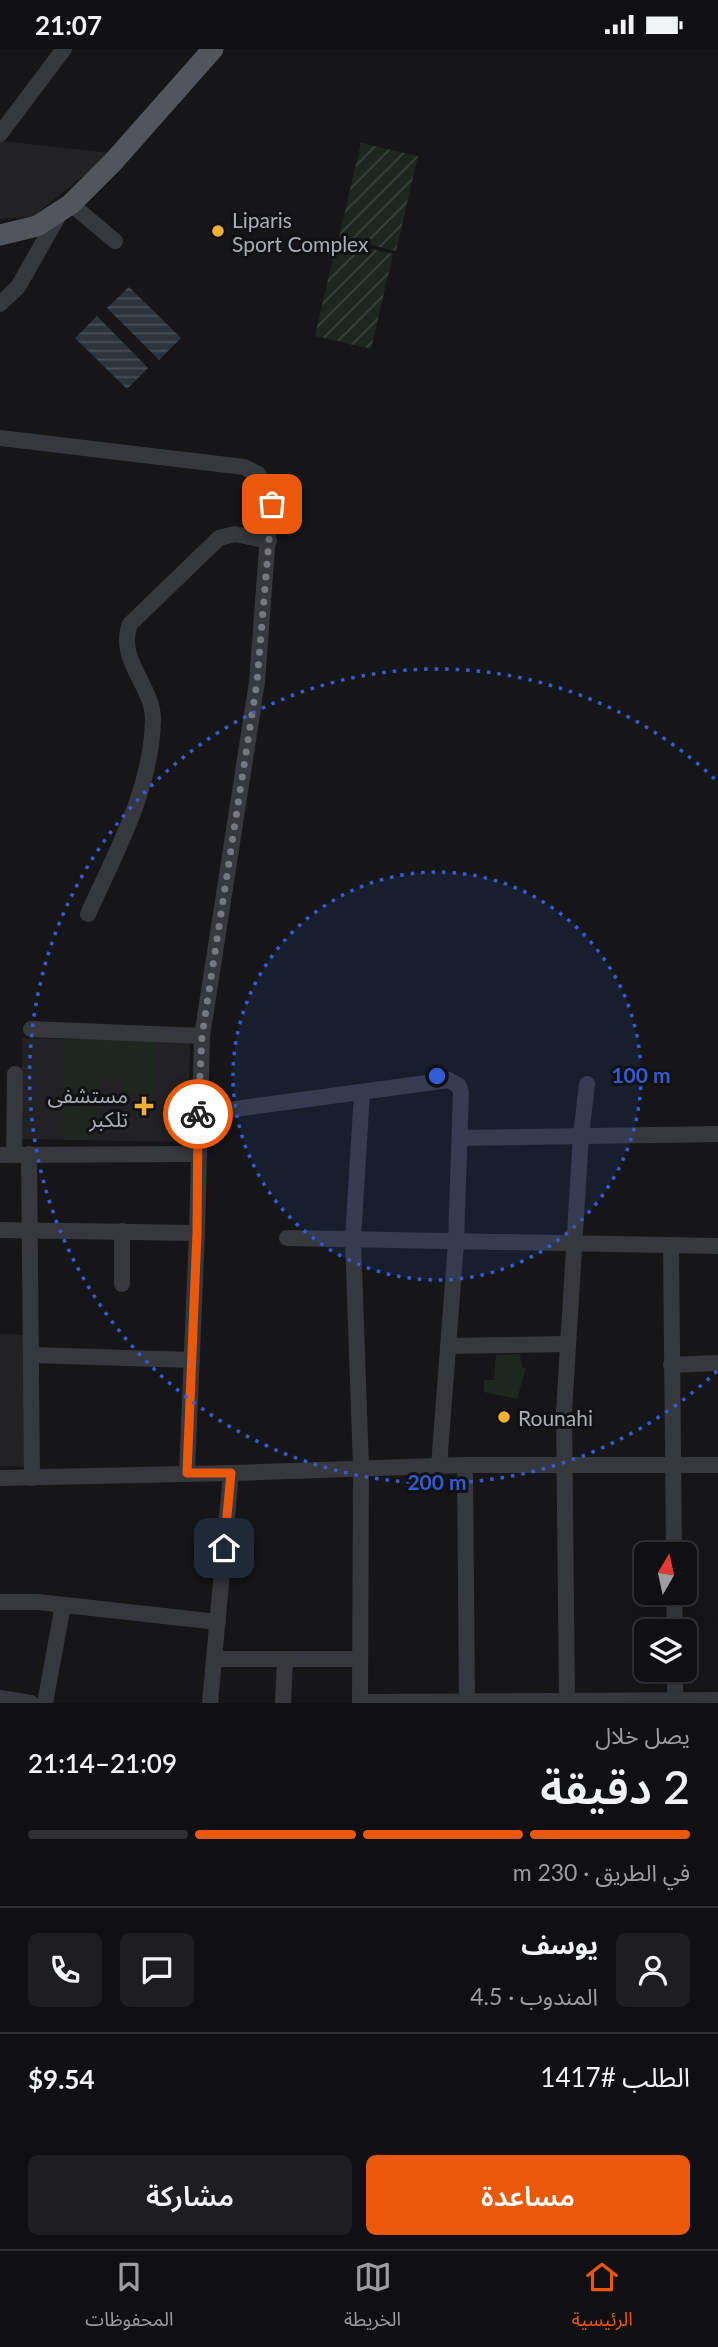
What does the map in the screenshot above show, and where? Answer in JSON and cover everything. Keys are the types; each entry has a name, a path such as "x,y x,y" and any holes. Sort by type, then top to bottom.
{"main road":[{"path":"0,235 24,230 65,209 113,162 214,49"}],"street":[{"path":"0,134 64,49"},
{"path":"0,304 18,287 65,209 115,241"},
{"path":"0,438 244,467 258,474 269,487 271,495 257,682 202,1036 187,1473"},
{"path":"88,914 141,792 149,753 153,712 128,656 127,632 130,624 219,538 235,534 268,541"},
{"path":"31,1029 202,1036"},
{"path":"15,1074 15,1154 30,1231 32,1478"},
{"path":"198,1114 454,1081 459,1086 456,1243 439,1466"},
{"path":"567,1701 563,1465 566,1344 587,1084"},
{"path":"362,1093 353,1238 361,1468 360,1702 718,1700"},
{"path":"460,1138 718,1134"},
{"path":"15,1154 199,1154"},
{"path":"0,1230 197,1233"},
{"path":"122,1231 122,1284"},
{"path":"287,1238 718,1246"},
{"path":"671,1245 674,1542"},
{"path":"448,1346 566,1344"},
{"path":"31,1355 192,1360"},
{"path":"671,1365 718,1363"},
{"path":"465,1465 467,1701"},
{"path":"0,1478 465,1465 718,1465"},
{"path":"210,1703 231,1473"},
{"path":"0,1602 63,1605 218,1622"},
{"path":"45,1703 63,1605"},
{"path":"216,1659 359,1659"},
{"path":"283,1703 285,1660"},
{"path":"675,1682 675,1701"},
{"path":"0,1698 31,1703"}],"shaded area":[{"path":"0,141 112,153 32,217 0,219"},
{"path":"361,143 418,156 396,251 339,237"},
{"path":"337,241 393,254 371,349 315,336"},
{"path":"129,287 181,338 159,360 107,308"},
{"path":"97,316 148,368 127,389 75,338"},
{"path":"22,1038 190,1041 188,1142 21,1139"},
{"path":"65,1039 156,1040 156,1094 124,1093 124,1081 98,1081 96,1140 63,1140"},
{"path":"0,1334 28,1335 28,1467 0,1466"},
{"path":"520,1354 522,1368 526,1368 517,1399 484,1392 484,1380 494,1380 496,1355"}],"way so far":[{"path":"198,1114 202,1036 257,682 272,504"}],"place":[{"name":"Liparis Sport Complex","path":"218,231"},
{"name":"مستشفى تلكبر","path":"144,1106"},
{"name":"Rounahi","path":"504,1417"}],"route":[{"path":"198,1114 197,1233 187,1473 231,1473 224,1548"}]}
